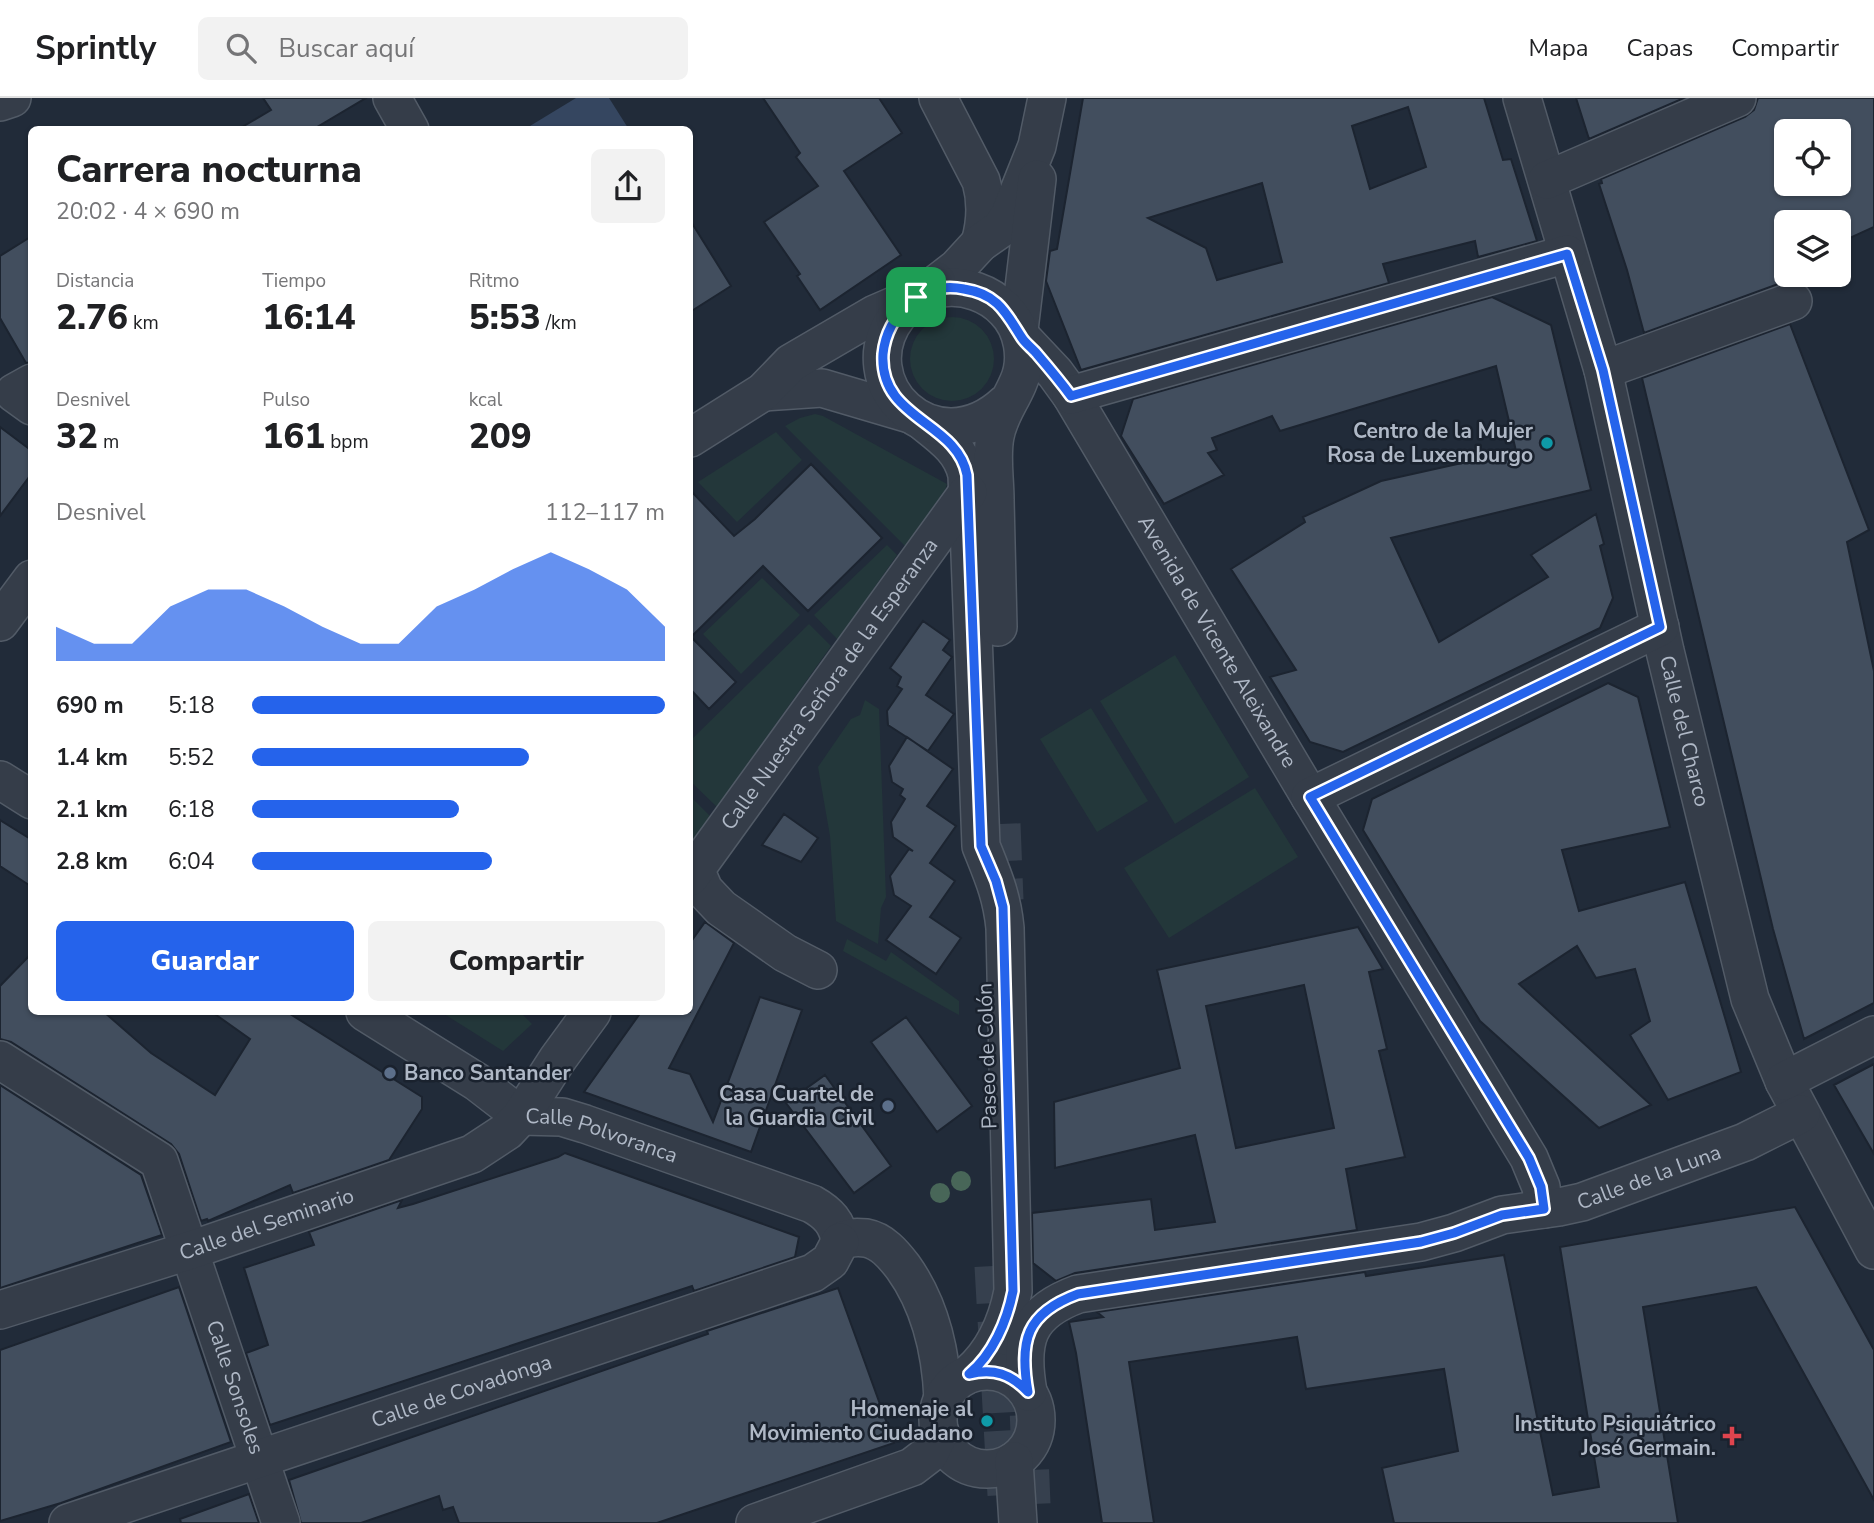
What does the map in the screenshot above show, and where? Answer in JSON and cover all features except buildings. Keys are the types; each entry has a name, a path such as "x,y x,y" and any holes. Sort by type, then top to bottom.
{"street":[{"path":"0,102 12,98"},
{"path":"392,98 408,126"},
{"path":"938,98 983,188 986,207 980,243"},
{"path":"969,1374 984,1359 999,1333 1011,1302 1014,1278 1004,918 996,881 991,835 967,475 961,456 954,447 918,418 889,387 883,359 884,344 894,321 921,294 957,268 980,243 1000,229 1009,216 1037,146 1047,98"},
{"name":"Calle del Charco","path":"1522,98 1603,370 1660,627 1750,999 1784,1082 1874,1250"},
{"path":"1547,180 1737,98"},
{"path":"764,392 822,388 950,428 975,424 992,416 1006,403 1019,383 1024,363 1021,334 1037,191 1037,146"},
{"path":"1071,396 1567,254"},
{"path":"693,436 764,392 791,363 875,314 921,294 957,287 973,290 1006,310 1021,334"},
{"path":"1603,370 1793,301"},
{"name":"Avenida de Vicente Aleixandre","path":"1021,334 1071,396 1529,1158 1541,1187 1544,1209"},
{"path":"991,835 994,440 1006,403"},
{"name":"Calle Nuestra Señora de la Esperanza","path":"693,872 968,492"},
{"path":"0,622 28,584"},
{"path":"1310,797 1660,627"},
{"path":"0,780 28,798"},
{"name":"Paseo de Colón","path":"991,835 993,1266"},
{"path":"693,874 722,908 785,953 818,970"},
{"name":"Calle Polvoranca","path":"370,1015 477,1082 521,1116 562,1117 585,1124 812,1205 828,1214 834,1221 840,1242"},
{"path":"521,1116 590,1015"},
{"path":"1784,1082 1874,1035"},
{"name":"Calle Sonsoles","path":"0,1060 159,1161 281,1523"},
{"name":"Calle de la Luna","path":"1028,1392 1024,1351 1031,1327 1050,1307 1078,1294 1421,1242 1502,1215 1582,1202 1745,1142 1801,1114"},
{"name":"Calle del Seminario","path":"0,1310 191,1250 461,1159 496,1139 521,1116"},
{"path":"755,1523 912,1467 929,1454 941,1416 958,1380 969,1374 981,1371 1006,1375 1017,1381 1028,1392 1034,1406 1035,1429 1026,1451 1014,1461 1000,1467 984,1469 956,1458 946,1446 941,1416 942,1373 931,1322 920,1294 890,1251 874,1240 851,1238 840,1242"},
{"name":"Calle de Covadonga","path":"68,1523 813,1273 830,1261 840,1242"},
{"path":"1014,1461 1018,1523"}],"green space":[{"path":"952,317 968,320 982,329 991,343 994,359 991,375 982,389 968,398 952,401 936,398 922,389 913,375 910,359 913,343 922,329 936,320"},
{"path":"815,414 947,484 905,546 785,426"},
{"path":"776,432 802,460 737,522 698,482"},
{"path":"887,545 897,555 838,640 814,615"},
{"path":"762,578 800,615 741,674 703,634"},
{"path":"809,624 831,646 717,807 693,784 693,738"},
{"path":"1175,655 1249,777 1175,824 1100,701"},
{"path":"865,700 879,709 886,897 881,908 878,944 836,921 830,836 818,767 851,719 860,715"},
{"path":"1091,708 1148,801 1097,832 1040,739"},
{"path":"1255,788 1298,857 1169,938 1124,868"},
{"path":"693,799 710,816 693,840"},
{"path":"847,939 886,961 891,952 959,1001 959,1015 843,951"},
{"path":"446,1015 523,1015 532,1024 503,1051"}],"water":[{"path":"576,98 609,98 627,126 530,126"}],"tunnel":[{"path":"1002,824 1005,900"},
{"path":"993,1266 1006,1495"},
{"path":"1026,1360 1032,1504"}],"place":[{"name":"Centro de la Mujer Rosa de Luxemburgo","path":"1547,443"},
{"name":"Banco Santander","path":"390,1073"},
{"name":"Casa Cuartel de la Guardia Civil","path":"888,1106"},
{"name":"Homenaje al Movimiento Ciudadano","path":"987,1421"},
{"name":"Instituto Psiquiátrico José Germain.","path":"1732,1436"}],"route":[{"path":"1567,254 1603,370 1660,627 1310,797 1529,1158 1541,1187 1544,1209 1502,1215 1421,1242 1078,1294 1050,1307 1031,1327 1024,1351 1028,1392 1006,1375 981,1371 969,1374 980,1365 999,1333 1013,1291 1003,907 996,881 981,846 965,464 954,447 910,414 897,400 884,373 884,344 889,330 904,308 916,297 941,288 957,287 973,290 991,299 1006,310 1022,338 1055,373 1071,396 1567,254"}]}
